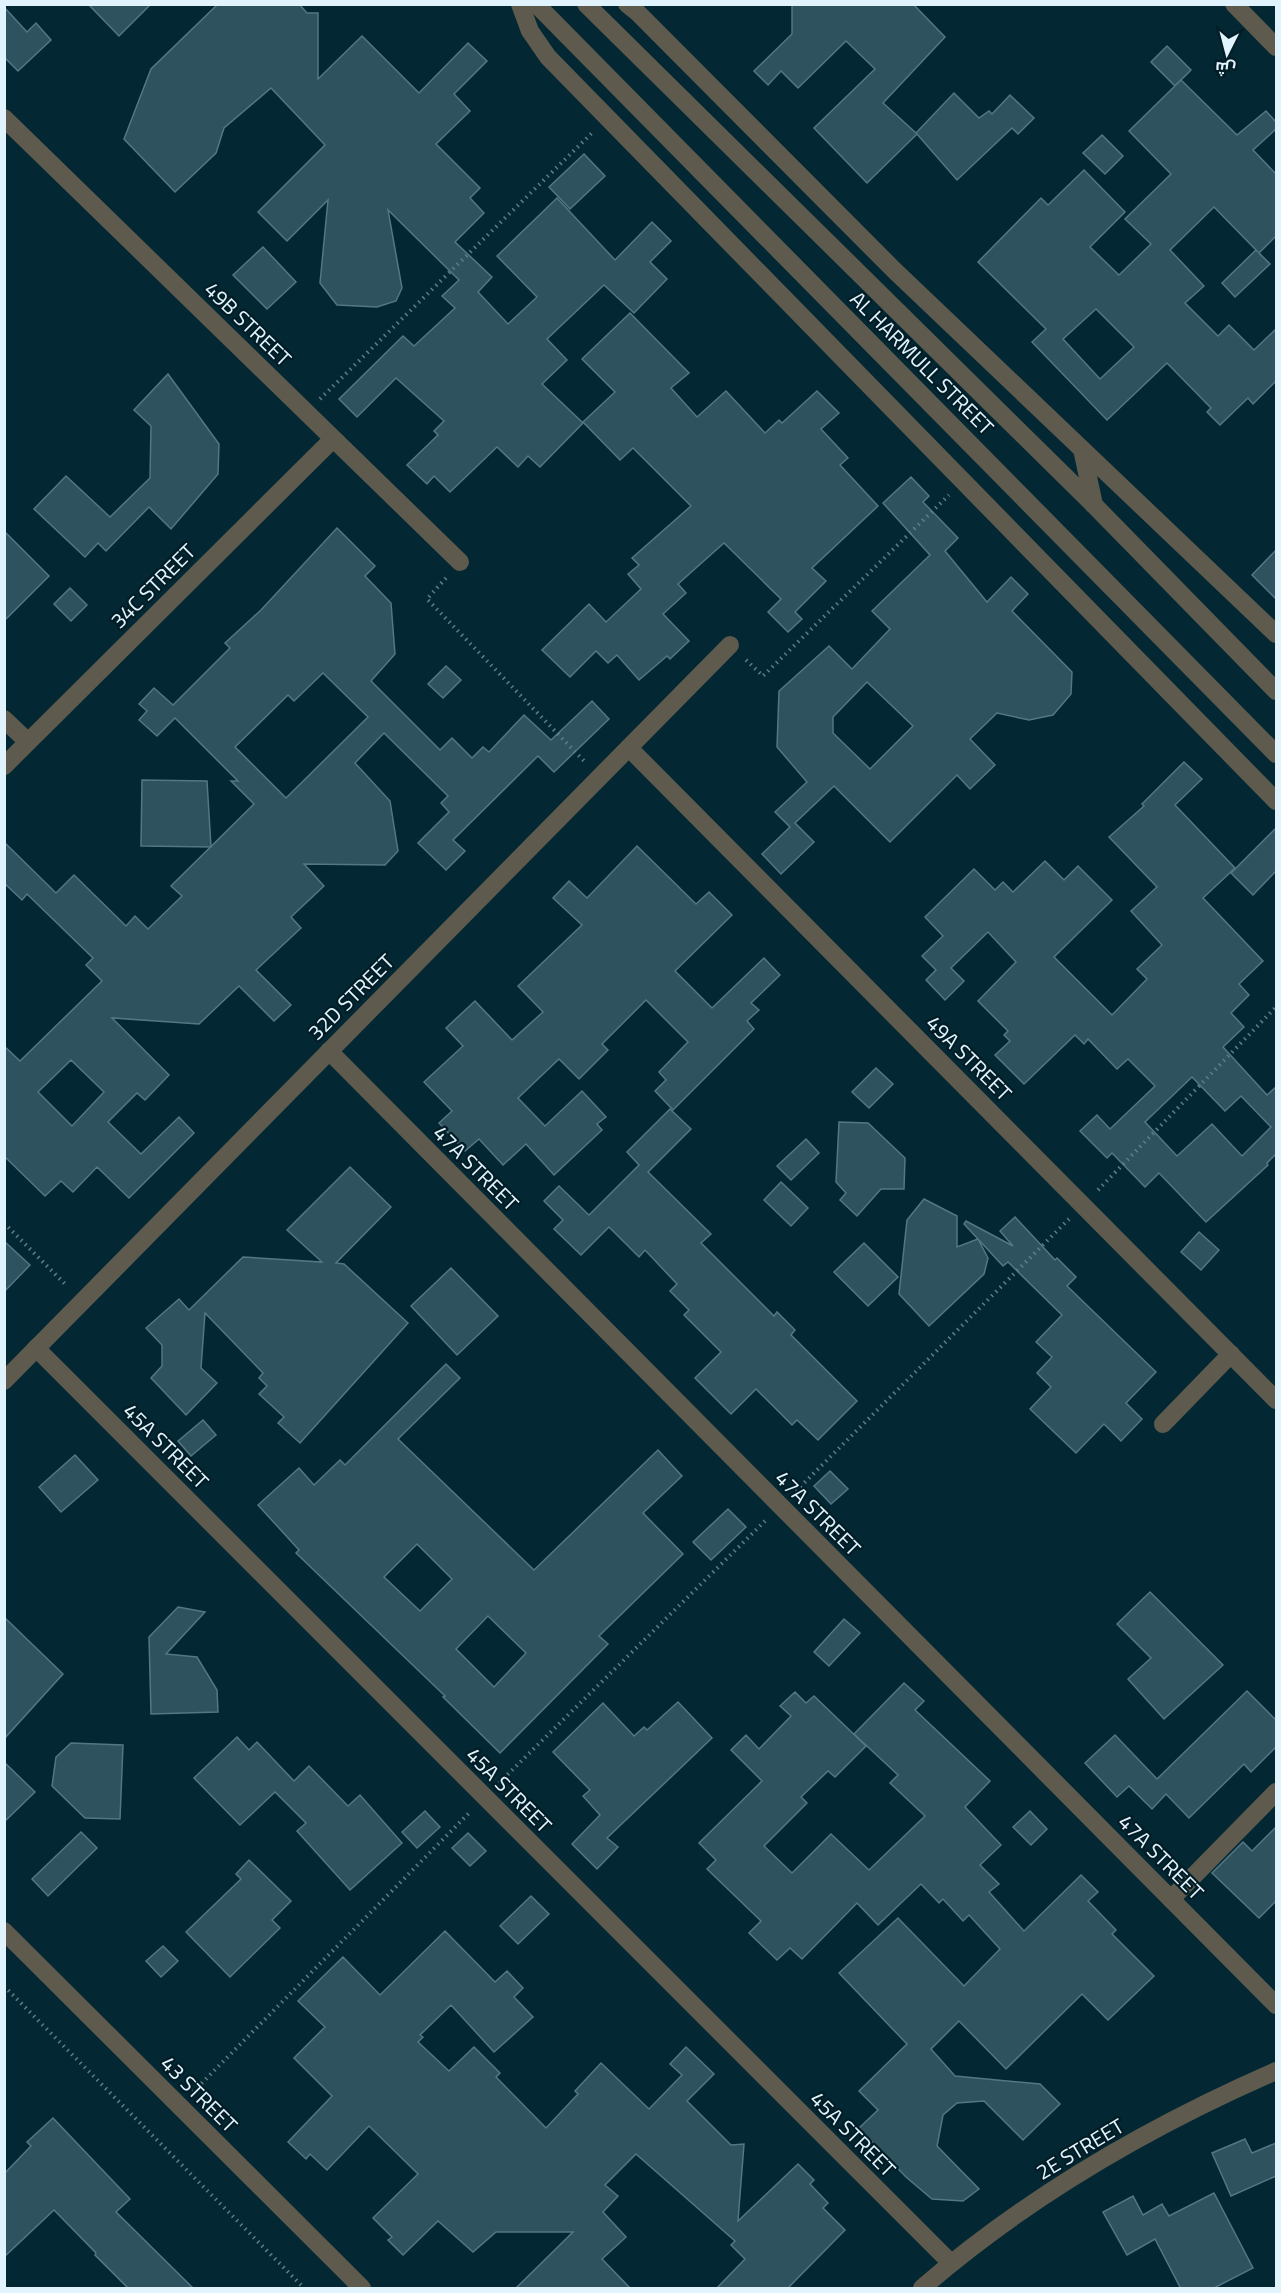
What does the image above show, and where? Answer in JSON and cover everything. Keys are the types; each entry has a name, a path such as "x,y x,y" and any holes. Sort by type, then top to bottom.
{"street":[{"path":"520,4 538,45 607,118 1276,801"},
{"name":"AL HARMULL STREET","path":"536,4 1276,754"},
{"name":"AL HARMULL STREET","path":"586,4 1094,505 1276,691"},
{"path":"627,4 894,270 1276,634"},
{"path":"1234,4 1276,47"},
{"name":"49B STREET","path":"4,118 460,562"},
{"name":"34C STREET","path":"4,766 333,439"},
{"path":"1082,449 1094,505"},
{"name":"32D STREET","path":"4,1381 730,645"},
{"path":"4,719 28,742"},
{"name":"49A STREET","path":"629,748 1276,1400"},
{"name":"47A STREET","path":"329,1051 1276,2005"},
{"name":"45A STREET","path":"36,1348 951,2263"},
{"path":"1163,1424 1231,1354"},
{"path":"1171,1899 1276,1792"},
{"name":"43 STREET","path":"4,1931 362,2289"},
{"name":"2E STREET","path":"922,2289 951,2263 1048,2195 1129,2145 1192,2111 1276,2072"}],"path":[{"path":"306,412 607,118"},
{"path":"730,645 764,676 963,482"},
{"path":"460,562 427,599 600,778"},
{"path":"180,2106 484,1797 1083,1205 1276,1007"},
{"path":"4,1223 83,1302"},
{"path":"4,1986 303,2289"}],"building":[{"path":"88,4 151,4 119,36"},
{"path":"218,4 299,4 307,13 318,13 318,79 362,36 419,93 468,43 487,61 454,94 470,111 436,144 480,188 470,198 484,213 455,242 492,277 478,292 508,324 537,297 497,256 557,198 615,260 652,222 671,241 650,262 667,279 634,313 604,285 547,339 567,360 542,384 583,423 540,467 528,456 518,467 497,447 450,492 434,476 427,484 407,465 438,435 434,431 444,421 396,378 357,417 339,399 403,336 414,346 455,308 442,296 459,280 388,210 402,288 396,301 377,307 337,305 320,283 328,200 287,241 258,212 325,145 271,88 224,128 216,153 175,192 124,139 151,69"},
{"path":"792,4 913,4 945,37 883,103 916,133 954,93 979,118 989,111 992,114 1010,95 1034,118 1018,134 1012,128 957,180 917,134 867,183 814,128 875,69 846,41 798,88 781,71 768,85 754,71 792,34"},
{"path":"4,7 27,32 36,23 51,40 18,71 4,57"},
{"path":"1167,46 1191,70 1175,86 1151,62"},
{"path":"1181,80 1237,135 1266,111 1276,122 1276,129 1253,150 1276,174 1276,236 1259,253 1270,264 1235,297 1222,283 1256,250 1258,252 1214,207 1170,250 1204,286 1185,303 1218,336 1229,325 1254,350 1276,329 1276,381 1253,404 1248,398 1220,425 1207,412 1211,408 1167,363 1107,420 1032,342 1046,329 978,262 1041,198 1048,205 1084,170 1125,212 1090,247 1119,275 1151,244 1125,219 1171,174 1129,131","holes":["1096,309 1134,347 1100,379 1063,339"]},
{"path":"1102,135 1123,156 1105,174 1083,153"},
{"path":"584,154 605,176 570,209 549,187"},
{"path":"263,247 296,282 267,309 233,275"},
{"path":"630,313 689,373 671,388 697,417 726,391 765,433 779,420 782,423 817,391 839,413 821,429 848,458 840,465 878,506 812,568 826,581 795,612 802,619 788,632 768,612 781,599 724,543 678,584 686,593 663,614 689,641 670,659 667,656 639,680 617,655 608,663 596,651 570,677 542,650 589,604 606,622 641,589 628,574 639,565 632,558 691,506 633,448 620,460 583,422 615,392 582,359"},
{"path":"168,374 219,444 218,474 171,529 149,507 106,551 98,543 85,557 34,509 66,476 110,517 150,478 151,426 134,410"},
{"path":"911,477 929,496 923,502 958,538 945,551 987,602 1011,577 1028,594 1012,611 1072,672 1071,694 1053,715 1029,720 997,713 970,739 995,765 970,789 957,775 890,842 834,786 795,823 814,842 781,874 762,854 790,827 775,812 807,782 777,747 779,691 829,646 852,669 890,629 872,611 930,555 883,503","holes":["867,682 913,726 870,769 833,733 833,717"]},
{"path":"337,528 375,566 365,576 391,603 395,654 371,681 440,750 452,738 472,758 483,747 489,752 524,715 551,740 592,701 609,719 554,772 538,756 453,840 465,851 446,870 418,843 449,812 441,803 448,796 384,733 355,763 390,801 398,851 385,865 304,864 324,886 291,917 301,928 256,970 291,1005 274,1021 239,986 199,1024 112,1018 169,1075 145,1100 137,1093 108,1122 141,1154 179,1117 194,1133 129,1198 97,1167 73,1192 61,1181 45,1196 4,1156 4,1046 20,1061 102,981 86,965 93,958 27,894 22,900 4,883 4,842 56,893 74,875 126,926 135,916 148,929 182,896 171,886 254,804 231,781 238,781 175,718 157,736 139,720 147,711 139,704 154,688 173,705 230,648 225,643 261,610","holes":["323,673 368,717 286,798 235,747 288,695 294,701","71,1060 104,1092 72,1126 38,1092"]},
{"path":"4,531 49,576 4,621"},
{"path":"1276,550 1276,599 1252,575"},
{"path":"70,588 87,605 71,621 54,604"},
{"path":"446,666 461,680 443,698 428,684"},
{"path":"1184,762 1202,779 1175,805 1235,868 1203,898 1263,961 1239,984 1249,995 1231,1013 1244,1027 1223,1047 1267,1095 1276,1087 1276,1154 1267,1163 1268,1165 1206,1222 1159,1173 1145,1187 1112,1153 1107,1158 1080,1131 1097,1115 1110,1129 1155,1086 1128,1059 1117,1069 1088,1039 1084,1044 1075,1035 1024,1084 995,1055 1010,1041 1004,1035 1008,1031 978,1001 1016,962 988,932 951,968 964,981 945,1000 926,980 936,970 922,956 943,936 925,917 974,869 995,890 1003,882 1013,892 1045,861 1064,880 1078,866 1112,900 1054,957 1112,1015 1147,979 1137,969 1162,945 1131,911 1157,887 1109,837 1144,806 1142,804","holes":["1192,1077 1225,1111 1241,1096 1271,1127 1242,1156 1212,1124 1177,1156 1145,1122"]},
{"path":"142,780 207,781 211,847 141,846"},
{"path":"1276,828 1276,871 1253,895 1231,873"},
{"path":"637,846 696,904 709,892 732,915 675,971 712,1008 764,958 780,975 751,1003 759,1010 747,1021 754,1029 673,1110 655,1091 666,1080 659,1072 688,1042 646,1000 602,1044 608,1050 579,1079 559,1059 518,1098 545,1126 582,1091 606,1117 597,1124 602,1130 554,1175 526,1144 503,1165 479,1139 465,1151 439,1123 452,1111 424,1082 463,1046 446,1028 475,1001 512,1040 543,1012 518,986 582,925 553,898 569,881 587,898"},
{"path":"876,1068 893,1084 869,1108 852,1092"},
{"path":"670,1109 691,1129 648,1172 711,1234 701,1243 774,1316 777,1312 795,1330 791,1335 857,1401 818,1440 797,1420 792,1425 756,1389 731,1414 695,1378 721,1352 684,1315 689,1310 670,1291 677,1284 645,1250 639,1257 609,1227 581,1255 554,1229 563,1220 544,1201 559,1186 589,1215 639,1165 627,1152"},
{"path":"839,1122 868,1123 905,1158 904,1189 881,1189 857,1216 840,1200 846,1193 836,1182"},
{"path":"806,1139 819,1153 791,1180 777,1166"},
{"path":"350,1167 391,1207 336,1263 344,1264 408,1323 300,1443 278,1423 284,1417 259,1394 267,1386 259,1378 263,1373 205,1313 201,1368 217,1383 186,1415 151,1378 162,1366 162,1345 146,1328 179,1299 189,1310 243,1257 322,1262 287,1230"},
{"path":"781,1182 808,1208 791,1226 764,1200"},
{"path":"924,1199 957,1216 957,1247 978,1239 988,1258 984,1274 929,1326 899,1294 907,1220"},
{"path":"1015,1217 1055,1260 1057,1258 1076,1277 1067,1286 1156,1372 1126,1403 1142,1419 1121,1441 1104,1424 1076,1453 1030,1409 1051,1387 1037,1373 1052,1357 1036,1342 1062,1315 1008,1262 1003,1266 964,1224 966,1221 1013,1246 1000,1231"},
{"path":"1199,1232 1219,1250 1201,1270 1181,1252"},
{"path":"4,1241 30,1265 4,1292"},
{"path":"864,1243 898,1277 868,1306 834,1272"},
{"path":"451,1268 498,1316 457,1355 411,1306"},
{"path":"446,1364 460,1378 398,1439 534,1570 658,1450 682,1476 643,1513 683,1554 599,1636 608,1644 500,1753 443,1697 445,1696 296,1553 299,1550 258,1505 299,1468 314,1485 340,1460 345,1465","holes":["417,1544 452,1579 420,1611 384,1577","488,1616 526,1653 494,1687 456,1649"]},
{"path":"203,1420 216,1435 191,1456 178,1441"},
{"path":"75,1455 98,1480 61,1512 39,1487"},
{"path":"830,1471 848,1489 831,1504 814,1486"},
{"path":"728,1509 746,1527 711,1560 693,1542"},
{"path":"1150,1592 1223,1665 1164,1719 1128,1679 1151,1658 1117,1624"},
{"path":"178,1607 205,1612 166,1654 197,1657 217,1690 218,1712 151,1714 149,1637"},
{"path":"4,1617 63,1674 4,1739"},
{"path":"844,1619 860,1633 829,1666 814,1652"},
{"path":"904,1683 924,1701 915,1710 990,1781 965,1807 1001,1845 980,1865 999,1884 989,1892 1024,1931 1081,1875 1098,1892 1088,1901 1116,1930 1112,1934 1154,1976 1108,2020 1082,1994 1006,2069 959,2021 931,2049 955,2076 1040,2084 1060,2104 1023,2140 984,2101 957,2103 943,2115 937,2146 979,2189 963,2201 932,2199 906,2177 859,2128 878,2110 859,2091 907,2044 839,1973 898,1918 964,1986 1000,1949 969,1915 963,1921 943,1899 939,1903 921,1884 878,1925 857,1903 802,1959 790,1948 777,1960 749,1933 761,1921 707,1869 716,1860 699,1843 762,1781 731,1750 746,1735 759,1749 791,1716 780,1706 795,1692 806,1703 814,1696 866,1746 835,1777 828,1771 801,1797 807,1803 764,1846 792,1873 831,1834 869,1870 925,1816 890,1783 898,1775 854,1734"},
{"path":"1247,1691 1276,1720 1276,1747 1251,1772 1244,1764 1189,1818 1166,1794 1152,1809 1129,1786 1117,1797 1085,1763 1115,1735 1157,1779"},
{"path":"678,1702 712,1738 607,1838 618,1847 597,1869 572,1844 600,1815 583,1796 590,1790 553,1752 603,1703 634,1736 644,1727 647,1730"},
{"path":"237,1737 249,1750 257,1742 294,1781 309,1766 348,1806 360,1795 402,1843 350,1890 297,1831 306,1823 275,1792 240,1825 194,1778"},
{"path":"71,1743 123,1745 120,1819 85,1818 52,1786 56,1757"},
{"path":"4,1762 35,1792 4,1822"},
{"path":"425,1811 440,1827 417,1848 402,1832"},
{"path":"1030,1811 1047,1829 1031,1845 1013,1827"},
{"path":"1276,1827 1276,1901 1259,1918 1212,1873 1243,1842 1252,1851"},
{"path":"81,1832 97,1848 48,1896 32,1879"},
{"path":"468,1833 486,1851 470,1866 452,1848"},
{"path":"249,1860 291,1901 272,1920 280,1928 230,1977 186,1932 241,1879 236,1874"},
{"path":"531,1896 549,1914 518,1944 500,1926"},
{"path":"445,1931 495,1982 507,1971 523,1988 514,1997 533,2017 494,2052 451,2005 420,2035 423,2037 418,2042 449,2071 474,2047 500,2073 496,2077 546,2128 578,2094 575,2091 601,2063 649,2109 682,2075 670,2064 686,2047 714,2074 687,2101 731,2145 744,2144 738,2221 798,2164 814,2180 810,2184 828,2203 823,2208 845,2230 787,2289 716,2289 745,2259 731,2245 735,2241 636,2154 605,2185 618,2196 603,2212 626,2237 602,2259 631,2289 515,2289 573,2232 496,2232 473,2252 438,2221 403,2255 388,2240 392,2237 373,2218 418,2174 369,2126 327,2170 310,2154 306,2159 288,2142 332,2096 294,2058 325,2027 298,2001 343,1957 380,1995"},
{"path":"163,1946 178,1961 161,1977 146,1961"},
{"path":"53,2118 130,2199 116,2212 194,2289 129,2289 54,2210 4,2257 4,2174 31,2146 27,2142"},
{"path":"1245,2139 1252,2153 1276,2143 1276,2176 1231,2196 1212,2153"},
{"path":"1214,2193 1253,2268 1212,2289 1181,2289 1155,2239 1127,2255 1103,2212 1133,2196 1143,2215 1162,2204 1169,2216"}]}
